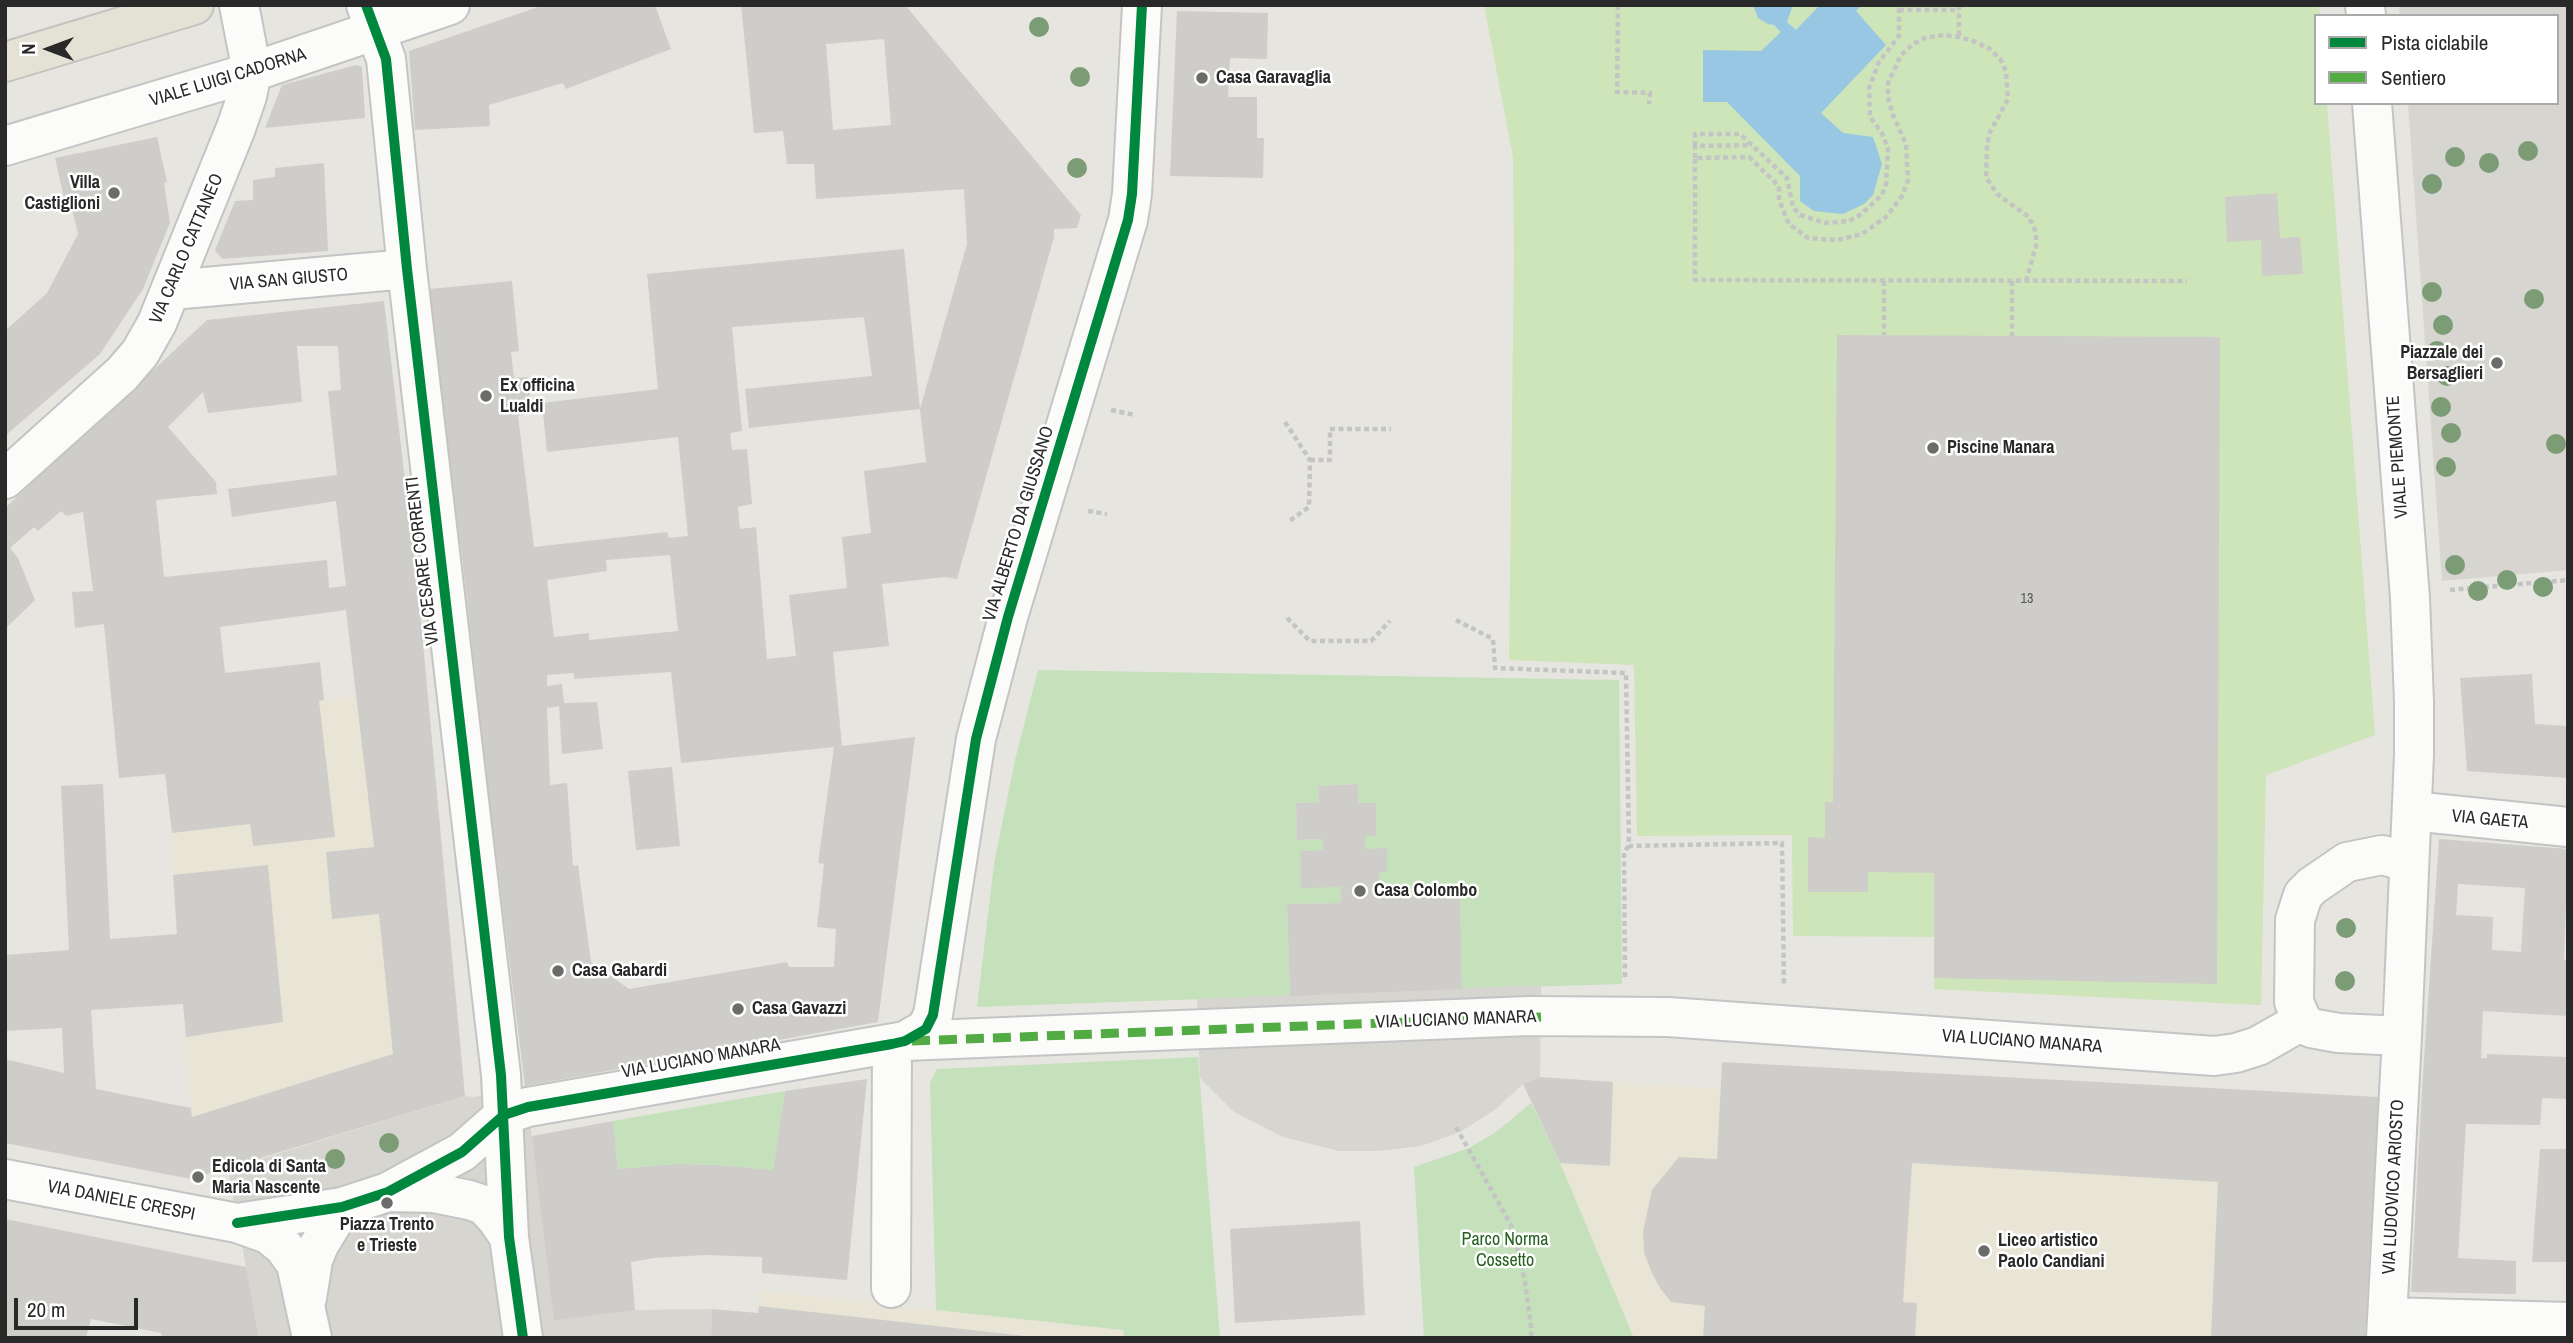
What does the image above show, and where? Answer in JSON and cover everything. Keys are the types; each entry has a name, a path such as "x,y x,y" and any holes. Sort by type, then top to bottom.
{"main road":[{"path":"5,62 194,5"}],"street":[{"name":"VIA CARLO CATTANEO","path":"5,479 122,374 139,353 157,323 236,128 252,72 239,5"},
{"name":"VIALE LUIGI CADORNA","path":"5,146 252,72 371,18 450,5"},
{"name":"VIA ALBERTO DA GIUSSANO","path":"899,1042 926,1029 933,1015 976,739 1008,617 1128,220 1132,194 1142,5"},
{"name":"VIA CESARE CORRENTI","path":"371,18 386,59 407,269 504,1115"},
{"name":"VIALE PIEMONTE","path":"2372,105 2410,598 2414,702 2409,862"},
{"name":"VIA SAN GIUSTO","path":"172,290 407,269"},
{"name":"VIA GAETA","path":"2412,811 2568,827"},
{"path":"2402,1036 2338,1033 2311,1028 2302,1021 2294,1002 2295,920 2303,895 2347,862 2382,855 2409,862"},
{"name":"VIA LUDOVICO ARIOSTO","path":"2387,1327 2409,862"},
{"name":"VIA LUCIANO MANARA","path":"504,1115 534,1106 899,1042 1541,1017 1725,1020 2214,1056 2258,1046 2302,1021"},
{"path":"891,1288 899,1042"},
{"path":"237,1223 342,1207 388,1192 462,1152 504,1115"},
{"path":"504,1115 509,1237 523,1338"},
{"name":"VIA DANIELE CRESPI","path":"5,1179 237,1223"},
{"path":"388,1192 434,1193 484,1205 509,1237"},
{"path":"309,1322 316,1253 342,1207"},
{"path":"237,1223 268,1234 284,1247 296,1264 309,1322"},
{"path":"2387,1327 2568,1322"}],"path":[{"path":"1618,5 1617,92 1650,93 1649,104"},
{"path":"1959,37 1959,8 1899,8 1899,36 1879,62 1869,88 1870,117 1888,149 1889,167 1881,195 1870,207 1849,221 1825,223 1800,215 1793,207 1787,178 1740,134 1695,134 1695,280 2187,281"},
{"path":"1695,158 1749,158 1779,186 1779,200 1789,224 1808,238 1837,240 1862,234 1886,217 1902,196 1908,180 1906,144 1892,115 1888,97 1888,83 1894,68 1901,55 1924,38 1944,35 1959,37 1990,49 2001,60 2006,72 2008,99 1990,132 1986,177 1997,194 2029,217 2036,232 2036,246 2026,281"},
{"path":"1695,146 1752,145"},
{"path":"1884,281 1884,335"},
{"path":"2012,281 2012,336"},
{"path":"1106,408 1135,415"},
{"path":"1285,422 1310,460 1309,507 1288,522"},
{"path":"1310,460 1329,460 1329,429 1391,429"},
{"path":"1088,511 1107,514"},
{"path":"2447,590 2568,580"},
{"path":"1287,618 1310,641 1371,641 1390,621"},
{"path":"1456,620 1493,639 1495,668 1626,673 1629,846 1624,852 1625,991"},
{"path":"1629,846 1782,843 1784,995"},
{"path":"1456,1127 1511,1225 1525,1282 1531,1338"}],"shaded area":[{"name":"Piazzale dei Bersaglieri","path":"2399,5 2568,5 2568,570 2442,581 2408,105 2559,105 2559,14 2400,14"},
{"path":"419,600 465,1096 207,1175 192,1117 177,934 172,833 159,719 355,696 346,610"},
{"path":"1541,985 1540,1077 1523,1084 1496,1109 1460,1132 1421,1146 1379,1151 1339,1151 1283,1137 1234,1112 1200,1078 1197,999"},
{"name":"Liceo artistico Paolo Candiani","path":"1722,1062 2379,1097 2365,1338 1634,1338 1560,1163 1523,1084 1540,1077 1720,1088"},
{"name":"Piazza Trento e Trieste","path":"525,1086 535,1160 635,1310 712,1309 711,1338 259,1338 228,1169 465,1096 474,1097"},
{"path":"760,1290 1124,1330 1124,1338 711,1338 712,1309 758,1313"}],"green space":[{"name":"Piscine Manara","path":"1484,5 2319,5 2320,14 2314,14 2314,105 2327,105 2375,735 2266,775 2261,1005 1934,989 1934,937 1793,936 1792,835 1637,836 1634,665 1509,660 1513,157"},
{"path":"1038,670 1619,680 1622,984 1462,989 1460,895 1380,897 1379,872 1387,872 1387,849 1365,849 1365,836 1376,836 1376,803 1358,803 1357,784 1318,786 1319,802 1296,803 1297,840 1322,839 1323,850 1300,851 1301,887 1341,887 1341,903 1287,904 1290,996 977,1007 994,864 1015,760"},
{"path":"1198,1057 1220,1338 1124,1338 1123,1330 936,1310 930,1083 937,1069"},
{"path":"785,1091 773,1170 675,1164 618,1169 613,1121"},
{"name":"Parco Norma Cossetto","path":"1531,1103 1560,1163 1634,1338 1424,1338 1414,1167 1469,1148 1496,1132"}],"water":[{"path":"1753,5 1793,5 1787,22 1796,30 1820,5 1862,5 1856,11 1886,45 1821,113 1843,133 1873,137 1882,164 1873,195 1864,204 1843,214 1814,211 1800,201 1800,176 1727,102 1703,102 1703,50 1761,51 1781,32 1774,25 1758,18"}],"building":[{"path":"544,5 655,5 671,49 566,89 563,83 489,105 490,126 415,130 409,51"},
{"path":"741,5 905,5 1081,215 1077,228 1054,229 1054,237 957,579 945,577 882,584 889,646 833,652 842,746 915,737 878,1022 525,1086 462,556 448,461 430,289 512,281 519,351 511,352 514,378 528,377 532,413 518,416 534,547 667,532 669,538 688,536 678,437 547,452 542,403 658,389 647,274 904,249 920,409 967,244 964,189 816,199 814,164 787,164 783,131 754,133","holes":["884,39 891,125 833,130 826,44","864,317 872,376 745,389 749,428 920,409 926,462 864,471 871,533 842,537 847,588 789,595 796,656 767,659 756,527 740,529 738,507 752,504 747,449 732,450 730,433 742,431 732,327","670,555 678,631 589,640 589,633 554,637 547,580 607,571 606,560","671,672 681,763 834,747 818,863 824,864 817,927 836,929 834,967 789,967 787,962 629,989 591,962 578,865 573,866 567,783 550,785 547,708 559,706 562,754 603,749 597,702 564,703 562,684 547,686 547,675 574,673 574,679"]},
{"name":"Casa Garavaglia","path":"1177,11 1268,13 1267,59 1230,58 1228,97 1257,97 1257,138 1264,138 1263,178 1170,176"},
{"path":"356,65 362,67 365,118 265,128 282,85"},
{"path":"157,137 167,182 164,183 170,223 143,289 100,354 5,436 5,331 47,293 78,234 70,202 65,203 55,158"},
{"path":"324,163 328,251 222,259 215,250 235,201 253,200 253,180 275,177 275,168"},
{"path":"2277,193 2280,238 2300,237 2303,274 2262,276 2261,240 2227,242 2225,197"},
{"path":"384,301 419,600 465,1096 191,1179 5,1143 5,1059 64,1073 62,1028 5,1031 5,955 69,950 61,786 103,784 110,939 177,934 173,875 268,865 283,1022 186,1037 183,1004 91,1010 96,1089 191,1108 192,1117 393,1054 379,914 332,919 326,852 374,847 346,610 220,627 225,673 320,662 324,700 319,701 335,837 253,846 250,824 172,833 165,774 119,778 104,624 75,628 72,592 93,591 83,512 66,516 61,511 38,531 34,527 10,548 18,558 35,600 5,629 5,508 207,320","holes":["297,346 338,346 341,390 328,391 337,475 228,489 232,517 336,501 346,586 329,588 327,560 164,577 156,500 217,494 216,482 168,427 203,392 208,413 302,402"]},
{"path":"1837,335 2220,337 2217,984 1934,978 1934,873 1868,872 1868,892 1808,892 1808,837 1825,838 1825,802 1833,802"},
{"path":"2532,674 2535,724 2568,726 2568,778 2467,771 2460,678"},
{"path":"672,767 680,846 636,850 628,771"},
{"name":"Casa Colombo","path":"1358,784 1358,803 1376,803 1376,836 1365,836 1365,849 1387,848 1387,872 1379,872 1380,897 1460,895 1462,989 1290,996 1287,904 1341,903 1341,887 1301,888 1300,851 1323,850 1322,839 1297,840 1296,803 1319,802 1318,786"},
{"path":"2439,839 2568,849 2564,960 2568,960 2568,1016 2483,1011 2481,1058 2487,1058 2487,1054 2568,1057 2568,1099 2542,1098 2540,1125 2466,1124 2458,1258 2516,1261 2516,1294 2411,1292","holes":["2458,884 2525,888 2521,952 2492,950 2493,917 2456,915"]},
{"name":"Liceo artistico Paolo Candiani","path":"1722,1062 2379,1097 2365,1338 2211,1337 2218,1182 1912,1163 1903,1302 1917,1303 1915,1338 1703,1338 1705,1306 1671,1302 1651,1271 1644,1252 1643,1232 1652,1190 1679,1157 1717,1159"},
{"path":"1540,1077 1613,1082 1610,1166 1560,1163 1523,1084"},
{"path":"867,1079 847,1280 762,1273 762,1257 705,1255 654,1258 631,1262 635,1310 554,1320 532,1136 613,1121 618,1169 675,1164 773,1170 785,1091"},
{"path":"2540,1149 2568,1149 2568,1262 2532,1262"},
{"path":"5,1219 246,1267 259,1338 162,1338 161,1333 91,1319 86,1338 5,1338"},
{"path":"1360,1221 1365,1315 1235,1323 1230,1229"},
{"path":"759,1306 1025,1338 711,1338 712,1309 758,1313"}],"marked path":[{"path":"912,1041 1541,1017"}],"cycle path":[{"path":"366,5 386,59 407,269 501,1075 509,1237 523,1338"},
{"path":"237,1223 342,1207 388,1192 462,1152 504,1115 528,1107 892,1044 905,1041 926,1029 933,1015 976,739 1008,617 1128,220 1132,194 1142,5"}],"place":[{"name":"Casa Garavaglia","path":"1202,78"},
{"name":"Villa Castiglioni","path":"114,193"},
{"name":"Piazzale dei Bersaglieri","path":"2497,363"},
{"name":"Ex officina Lualdi","path":"486,396"},
{"name":"Piscine Manara","path":"1933,448"},
{"name":"Casa Colombo","path":"1360,891"},
{"name":"Casa Gabardi","path":"558,971"},
{"name":"Casa Gavazzi","path":"738,1009"},
{"name":"Edicola di Santa Maria Nascente","path":"198,1177"},
{"name":"Piazza Trento e Trieste","path":"387,1203"},
{"name":"Liceo artistico Paolo Candiani","path":"1984,1251"}]}
